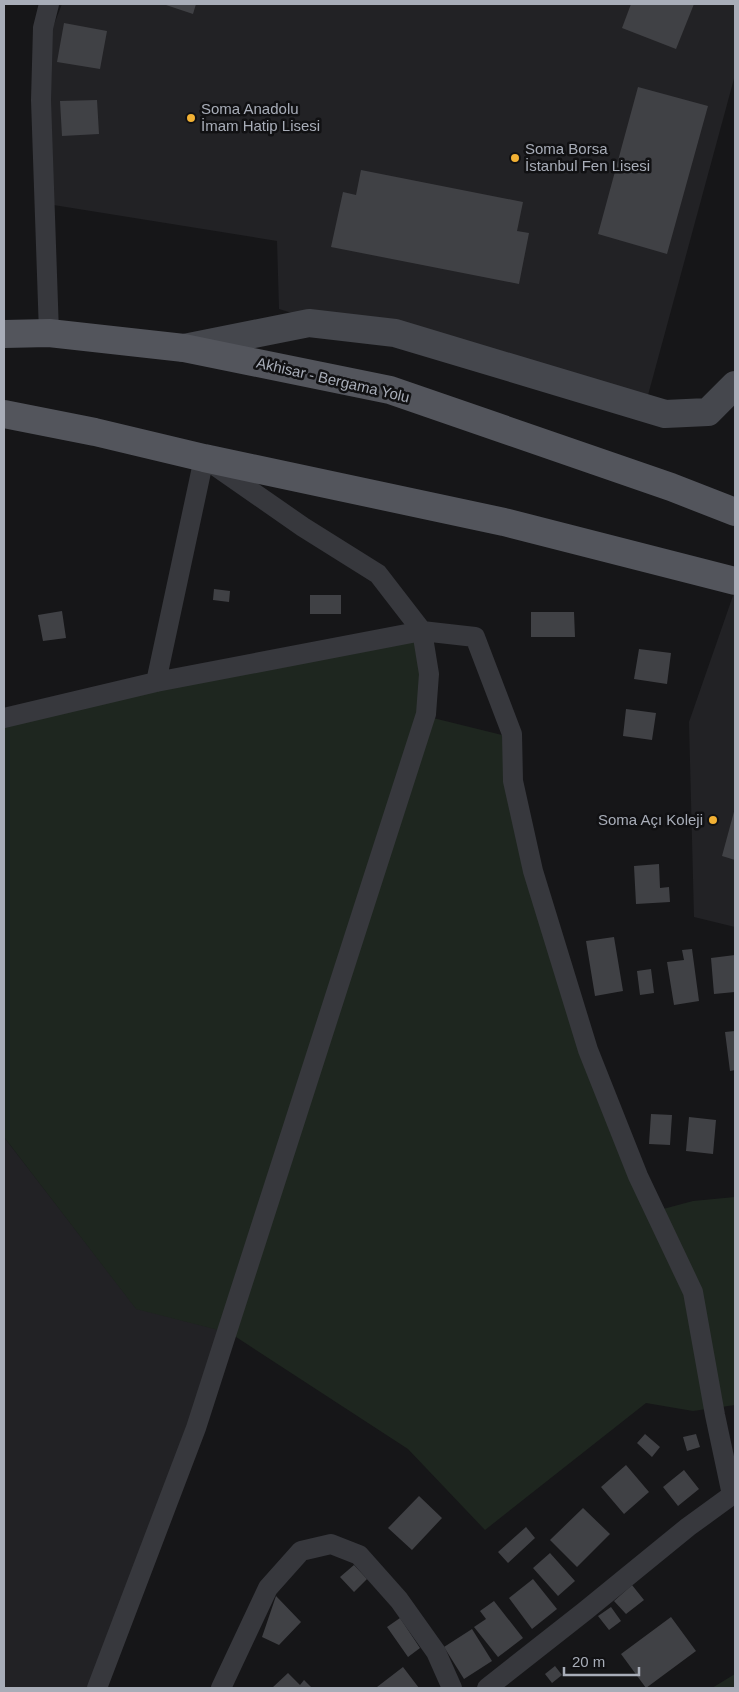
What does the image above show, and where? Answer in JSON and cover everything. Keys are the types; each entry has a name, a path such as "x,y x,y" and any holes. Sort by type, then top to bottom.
{"main road":[{"name":"Akhisar - Bergama Yolu","path":"4,334 49,333 184,348 390,390 671,486 735,512"},
{"path":"4,414 96,432 204,458 504,522 735,581"}],"street":[{"path":"49,4 43,28 41,100 49,333"},
{"path":"184,348 309,323 395,333 665,414 708,412 735,384"},
{"path":"97,1688 196,1428 426,714 429,674 422,631 378,574 302,527 204,458 156,682"},
{"path":"4,718 156,682 422,631 475,637 512,734 512,781 533,871 588,1050 638,1176 693,1292 715,1415 732,1495 688,1527 487,1688"},
{"path":"221,1688 268,1588 301,1551 331,1544 360,1554 398,1600 436,1652 452,1688"}],"shaded area":[{"name":"Soma Borsa İstanbul Fen Lisesi","path":"62,4 735,4 735,75 641,421 279,309 277,241 41,203 51,32"},
{"name":"Soma Açı Koleji","path":"735,590 735,927 694,917 689,722"},
{"path":"418,636 421,715 502,735 508,781 652,1212 693,1201 735,1197 735,1405 693,1411 646,1403 485,1530 408,1449 230,1333 136,1309 4,1137 4,723"},
{"path":"4,1137 136,1308 224,1331 93,1688 4,1688"},
{"path":"735,1674 735,1688 712,1688"}],"building":[{"path":"163,4 196,4 193,14"},
{"path":"631,4 694,4 676,49 622,28"},
{"path":"64,23 107,31 100,69 57,62"},
{"path":"638,87 708,106 667,254 598,234"},
{"path":"97,100 99,134 62,136 60,101"},
{"path":"361,170 523,202 517,231 529,233 519,284 331,247 343,192 356,195"},
{"path":"214,589 230,591 229,602 213,600"},
{"path":"310,595 341,595 341,614 310,614"},
{"path":"62,611 66,638 43,641 38,615"},
{"path":"531,612 574,612 575,637 531,637"},
{"path":"639,649 671,653 667,684 634,679"},
{"path":"626,709 656,713 652,740 623,736"},
{"path":"735,808 735,860 722,856"},
{"path":"659,864 660,888 669,887 670,902 636,904 634,866"},
{"path":"614,937 623,991 595,996 586,941"},
{"path":"692,949 699,1001 674,1005 667,962 684,960 682,950"},
{"path":"735,955 735,992 714,994 711,958"},
{"path":"651,969 654,993 640,995 637,971"},
{"path":"735,1031 735,1070 730,1071 725,1032"},
{"path":"651,1114 672,1115 670,1145 649,1144"},
{"path":"689,1117 716,1120 713,1154 686,1151"},
{"path":"645,1434 660,1447 652,1457 637,1443"},
{"path":"696,1434 700,1447 687,1451 683,1437"},
{"path":"626,1465 649,1492 624,1514 601,1487"},
{"path":"684,1470 699,1489 678,1506 663,1487"},
{"path":"419,1496 442,1518 412,1550 388,1528"},
{"path":"583,1508 610,1534 577,1567 550,1540"},
{"path":"526,1527 535,1538 508,1563 498,1552"},
{"path":"550,1553 575,1581 558,1596 533,1568"},
{"path":"354,1565 367,1579 354,1592 340,1577"},
{"path":"533,1579 557,1609 532,1629 509,1598"},
{"path":"632,1585 644,1600 626,1614 614,1601"},
{"path":"276,1596 301,1622 279,1645 262,1637"},
{"path":"494,1601 523,1638 498,1657 474,1627 486,1619 480,1611"},
{"path":"611,1607 621,1621 609,1630 598,1616"},
{"path":"671,1617 696,1651 646,1688 621,1654"},
{"path":"400,1618 420,1648 408,1657 387,1627"},
{"path":"472,1629 492,1661 464,1679 444,1647"},
{"path":"555,1666 562,1675 552,1683 545,1674"},
{"path":"403,1667 419,1688 377,1687"},
{"path":"288,1673 300,1685 304,1680 312,1688 272,1688"}],"place":[{"name":"Soma Anadolu İmam Hatip Lisesi","path":"191,118"},
{"name":"Soma Borsa İstanbul Fen Lisesi","path":"515,158"},
{"name":"Soma Açı Koleji","path":"713,820"}]}
